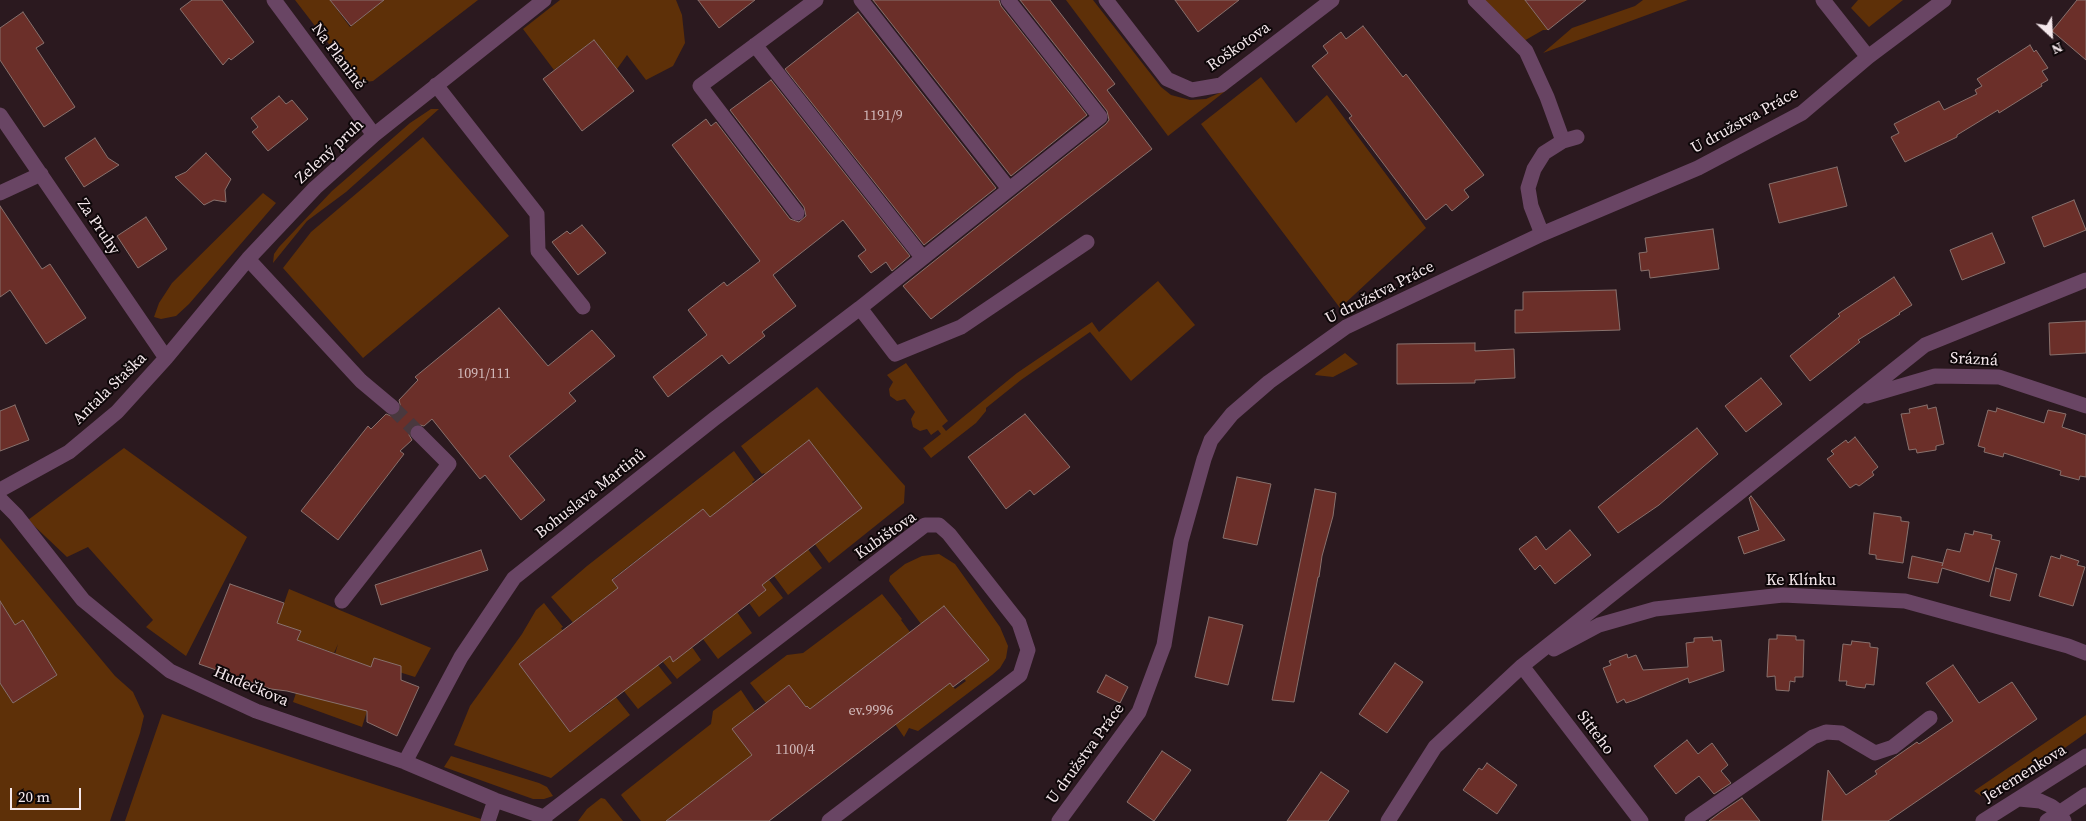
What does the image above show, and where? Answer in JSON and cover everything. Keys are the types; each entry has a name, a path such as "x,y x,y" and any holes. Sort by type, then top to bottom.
{"street":[{"name":"Na Planině","path":"274,0 374,134"},
{"name":"Zelený pruh","path":"166,358 248,259 315,188 374,134 544,0"},
{"path":"796,213 700,86 816,0"},
{"path":"861,0 1009,189"},
{"name":"Bohuslava Martinů","path":"405,762 461,657 514,578 714,420 860,308 1100,117 1008,0"},
{"name":"Roškotova","path":"1106,0 1167,79 1192,90 1222,85 1332,0"},
{"path":"1475,0 1526,50 1547,97 1570,139 1544,153 1534,170 1528,188 1531,206 1542,234"},
{"path":"1823,0 1868,58"},
{"name":"U družstva Práce","path":"1059,821 1139,712 1164,646 1181,541 1204,459 1211,440 1232,414 1269,382 1346,327 1542,234 1698,168 1802,113 1868,58 1944,0"},
{"path":"755,45 922,257"},
{"path":"436,85 537,214 538,251 583,307"},
{"name":"Za Pruhy","path":"0,115 166,358"},
{"path":"0,193 41,174"},
{"path":"860,308 896,354 961,327 1087,242"},
{"path":"248,259 361,381 392,407"},
{"path":"1388,821 1435,747 1522,666 1925,345 2086,280"},
{"name":"Antala Staška","path":"0,490 70,452 117,412 166,358"},
{"name":"Srázná","path":"1858,399 1935,376 1998,377 2086,406"},
{"path":"342,601 448,464 418,433"},
{"name":"Hudečkova","path":"0,499 16,515 83,600 170,671 256,711 405,762 544,819"},
{"name":"Kubištova","path":"544,819 925,526 939,525 949,534 1019,624 1028,650 1020,675 830,821"},
{"name":"Ke Klínku","path":"1522,666 1599,625 1655,609 1783,596 1905,601 2068,646 2086,654"},
{"name":"Sitteho","path":"1522,666 1640,821"},
{"path":"1692,821 1813,736 1826,732 1841,732 1875,753 1893,747 1930,718"},
{"name":"Jeremenkova","path":"1983,821 2086,756"},
{"path":"2019,799 2040,801 2057,818 2086,795"},
{"path":"488,821 495,800"}],"shaded area":[{"path":"295,0 330,0 350,27 384,0 478,0 373,81 359,83"},
{"path":"560,0 676,0 682,15 685,43 673,66 646,80 627,55 617,69 594,40 554,70 523,29"},
{"path":"1066,0 1093,0 1161,87 1171,95 1190,100 1206,99 1228,89 1168,136"},
{"path":"1480,0 1525,0 1548,30 1543,30 1522,42"},
{"path":"1643,0 1688,0 1543,53 1572,28 1635,6"},
{"path":"1858,0 1903,0 1869,27 1851,8"},
{"path":"1261,77 1296,123 1327,95 1426,228 1340,308 1201,124"},
{"path":"431,109 439,109 346,192 307,221 273,263 274,254 279,247 332,191 410,123"},
{"path":"423,137 509,236 363,358 283,268 311,232"},
{"path":"263,193 276,203 189,304 176,316 161,319 154,317 159,303 172,283"},
{"path":"1158,281 1195,325 1131,381 1090,332 1021,380 986,408 986,411 976,423 931,458 923,448 941,434 938,430 931,435 927,429 920,431 913,427 911,419 915,412 905,399 897,401 890,396 889,389 893,382 887,375 906,363 948,421 942,426 946,431 1017,373 1092,322 1099,332"},
{"path":"1345,353 1358,364 1333,377 1315,375 1316,373"},
{"path":"817,387 905,486 904,503 829,563 814,543 861,508 809,440 770,470 774,485 764,473 762,474 741,446"},
{"path":"124,448 247,537 186,656 146,627 153,620 88,547 67,557 28,520"},
{"path":"734,451 755,480 752,482 756,487 750,486 710,517 703,509 612,579 618,588 578,618 586,629 582,633 551,597 587,566"},
{"path":"0,538 115,676 133,692 144,716 110,821 0,821 0,683 13,703 57,675 23,620 15,625 0,601"},
{"path":"807,548 822,568 788,595 774,576"},
{"path":"939,554 955,564 1000,627 1008,646 1006,658 1000,668 992,675 918,731 909,728 904,737 895,724 950,683 955,689 966,681 964,679 989,660 945,607 921,624 889,581 890,576 905,564 922,556"},
{"path":"769,580 783,598 759,617 749,603 766,590 762,585"},
{"path":"289,589 431,648 415,677 372,667 375,657 371,667 335,654 338,644 334,653 297,640 301,632 274,632"},
{"path":"882,594 910,632 810,709 806,707 789,685 766,703 750,683 787,655 803,653"},
{"path":"544,603 563,627 561,628 571,641 558,634 519,664 570,732 610,703 609,701 615,696 630,715 551,778 454,745 470,706 522,634 536,610"},
{"path":"737,612 752,633 718,659 703,639"},
{"path":"692,647 701,660 677,679 663,662 670,656 673,661"},
{"path":"658,665 672,683 638,709 623,690"},
{"path":"298,687 367,711 362,727 293,702"},
{"path":"741,690 755,711 733,729 752,755 666,821 641,821 621,795 711,724 713,711"},
{"path":"162,714 327,769 487,821 125,821"},
{"path":"2086,715 2086,733 2059,752 2004,789 1986,792 1981,796 1974,791"},
{"path":"451,756 539,783 547,787 553,796 544,799 533,799 444,767"},
{"path":"601,798 605,799 623,821 578,821 587,809"}],"building":[{"path":"192,0 222,0 254,42 231,60 229,58 223,65 180,9"},
{"path":"330,0 384,0 351,26"},
{"path":"698,0 755,0 719,28"},
{"path":"873,0 999,0 1001,6 1087,115 1011,176"},
{"path":"1020,0 1050,0 1115,84 1107,90 1152,149 931,319 903,286 1109,120 1107,111"},
{"path":"1175,0 1239,0 1198,32"},
{"path":"1525,0 1586,0 1548,30"},
{"path":"2077,0 2086,0 2086,60 2052,31"},
{"path":"23,12 44,43 36,48 75,107 44,127 0,60 0,28"},
{"path":"858,12 996,188 924,245 785,69"},
{"path":"1363,26 1403,77 1406,74 1484,175 1464,190 1469,197 1452,211 1446,204 1426,220 1349,118 1352,116 1312,66 1328,53 1323,46 1341,32 1346,39"},
{"path":"594,40 634,91 582,131 543,79"},
{"path":"2030,45 2034,52 2036,50 2048,68 2042,71 2048,80 2041,84 2042,86 1999,113 1998,110 1957,135 1957,137 1905,162 1891,137 1899,133 1894,124 1939,101 1944,110 1977,94 1975,90 1982,86 1977,79"},
{"path":"771,80 910,256 892,271 886,262 871,273 858,256 866,250 843,220 773,275 796,306 762,332 765,336 729,364 722,355 668,397 653,377 707,335 688,310 724,282 727,286 760,261 672,145 706,119 711,126 716,122 790,219 799,222 806,216 804,207 730,110"},
{"path":"279,96 286,104 292,100 308,119 268,151 252,132 258,127 251,118"},
{"path":"95,138 108,158 119,165 84,187 65,158"},
{"path":"206,153 231,179 225,190 226,202 214,200 204,205 175,177 186,172"},
{"path":"1837,167 1847,206 1779,223 1769,184"},
{"path":"2074,200 2086,230 2044,247 2032,217"},
{"path":"0,206 42,269 50,264 86,318 46,344 10,290 0,297"},
{"path":"146,217 167,249 138,268 117,236"},
{"path":"582,225 606,253 578,275 552,242 567,231 570,234"},
{"path":"1713,229 1719,269 1650,278 1649,270 1641,271 1639,253 1647,252 1645,238"},
{"path":"1992,233 2005,263 1962,280 1950,250"},
{"path":"1894,277 1912,305 1858,340 1860,342 1810,381 1790,356 1840,316 1838,314"},
{"path":"1616,290 1620,330 1515,333 1515,310 1523,310 1523,292"},
{"path":"499,308 548,366 592,330 615,356 569,393 576,401 509,456 545,500 521,520 485,475 480,479 432,419 424,426 416,424 411,427 409,435 412,440 400,451 404,454 338,540 301,511 368,426 371,429 386,414 391,416 399,413 401,408 399,400 418,380 415,377"},
{"path":"2086,321 2086,353 2050,355 2049,323"},
{"path":"1475,343 1475,351 1514,349 1515,378 1475,380 1475,383 1397,384 1397,344"},
{"path":"1761,378 1782,404 1746,432 1725,406"},
{"path":"15,405 29,440 0,451 0,411"},
{"path":"1927,405 1928,409 1936,407 1944,444 1936,446 1936,450 1917,453 1916,449 1909,450 1901,414 1910,413 1909,409"},
{"path":"1997,408 2044,423 2048,410 2066,414 2062,427 2086,435 2086,477 2080,476 2079,480 2060,475 2061,471 2004,453 2003,457 1984,452 1985,448 1978,446 1988,410 1996,412"},
{"path":"1025,414 1070,467 1034,495 1030,490 1006,509 968,457"},
{"path":"1697,428 1718,454 1659,505 1618,533 1598,507"},
{"path":"1855,437 1878,467 1872,472 1874,475 1859,486 1856,484 1850,488 1827,459 1834,454 1831,451 1846,440 1848,443"},
{"path":"809,440 862,508 762,585 766,590 673,662 670,656 570,732 519,664 618,588 612,580 703,509 710,517"},
{"path":"1237,477 1271,484 1257,545 1223,538"},
{"path":"1315,489 1336,493 1333,516 1322,556 1294,702 1272,700"},
{"path":"1751,496 1785,540 1744,554 1738,537 1759,530 1749,498"},
{"path":"1874,513 1901,517 1901,521 1909,522 1903,563 1876,559 1876,555 1869,554"},
{"path":"1570,530 1591,555 1555,584 1540,565 1535,570 1519,549 1536,536 1546,550"},
{"path":"1974,531 1992,535 1991,539 2000,541 1989,582 1942,568 1938,583 1908,578 1912,556 1943,563 1947,549 1960,552 1965,533 1973,535"},
{"path":"481,550 488,570 381,605 375,585"},
{"path":"2061,555 2079,561 2077,565 2085,567 2073,606 2039,596 2051,556 2060,559"},
{"path":"1996,568 2017,574 2010,601 1990,596"},
{"path":"230,584 284,603 277,623 301,631 297,640 371,667 374,658 401,666 401,680 419,687 397,736 367,722 367,711 287,691 271,689 199,664"},
{"path":"0,601 15,625 23,620 57,675 13,703 0,683"},
{"path":"944,606 989,660 953,687 950,683 769,821 666,821 752,755 732,729 789,685 806,707 810,709"},
{"path":"1209,617 1243,625 1228,685 1195,677"},
{"path":"1777,635 1796,636 1796,640 1804,640 1803,677 1795,677 1795,682 1790,681 1789,691 1776,690 1775,676 1767,677 1769,639 1777,639"},
{"path":"1712,637 1713,641 1721,640 1724,671 1689,683 1688,678 1635,700 1626,703 1624,699 1617,703 1603,668 1611,665 1609,661 1627,654 1628,658 1636,655 1643,670 1688,667 1686,643 1694,642 1694,638"},
{"path":"1852,641 1870,643 1870,647 1878,648 1874,685 1866,684 1865,688 1856,687 1846,685 1847,681 1839,681 1843,644 1851,645"},
{"path":"1395,663 1423,682 1387,733 1359,714"},
{"path":"1953,665 1979,703 2012,682 2037,719 1888,821 1822,821 1828,770 1846,795 1877,774 1875,771 1917,742 1919,744 1953,721 1926,683"},
{"path":"1106,675 1128,687 1120,703 1097,692"},
{"path":"1687,740 1698,754 1712,743 1728,765 1721,771 1731,783 1714,794 1699,776 1676,794 1654,766"},
{"path":"1162,751 1191,770 1154,821 1127,802"},
{"path":"1487,763 1517,785 1497,814 1463,790 1479,768 1482,770"},
{"path":"1321,772 1349,791 1328,821 1287,821"},
{"path":"1742,798 1760,821 1709,821 1721,812"}],"tunnel":[{"path":"392,407 418,433"}]}
